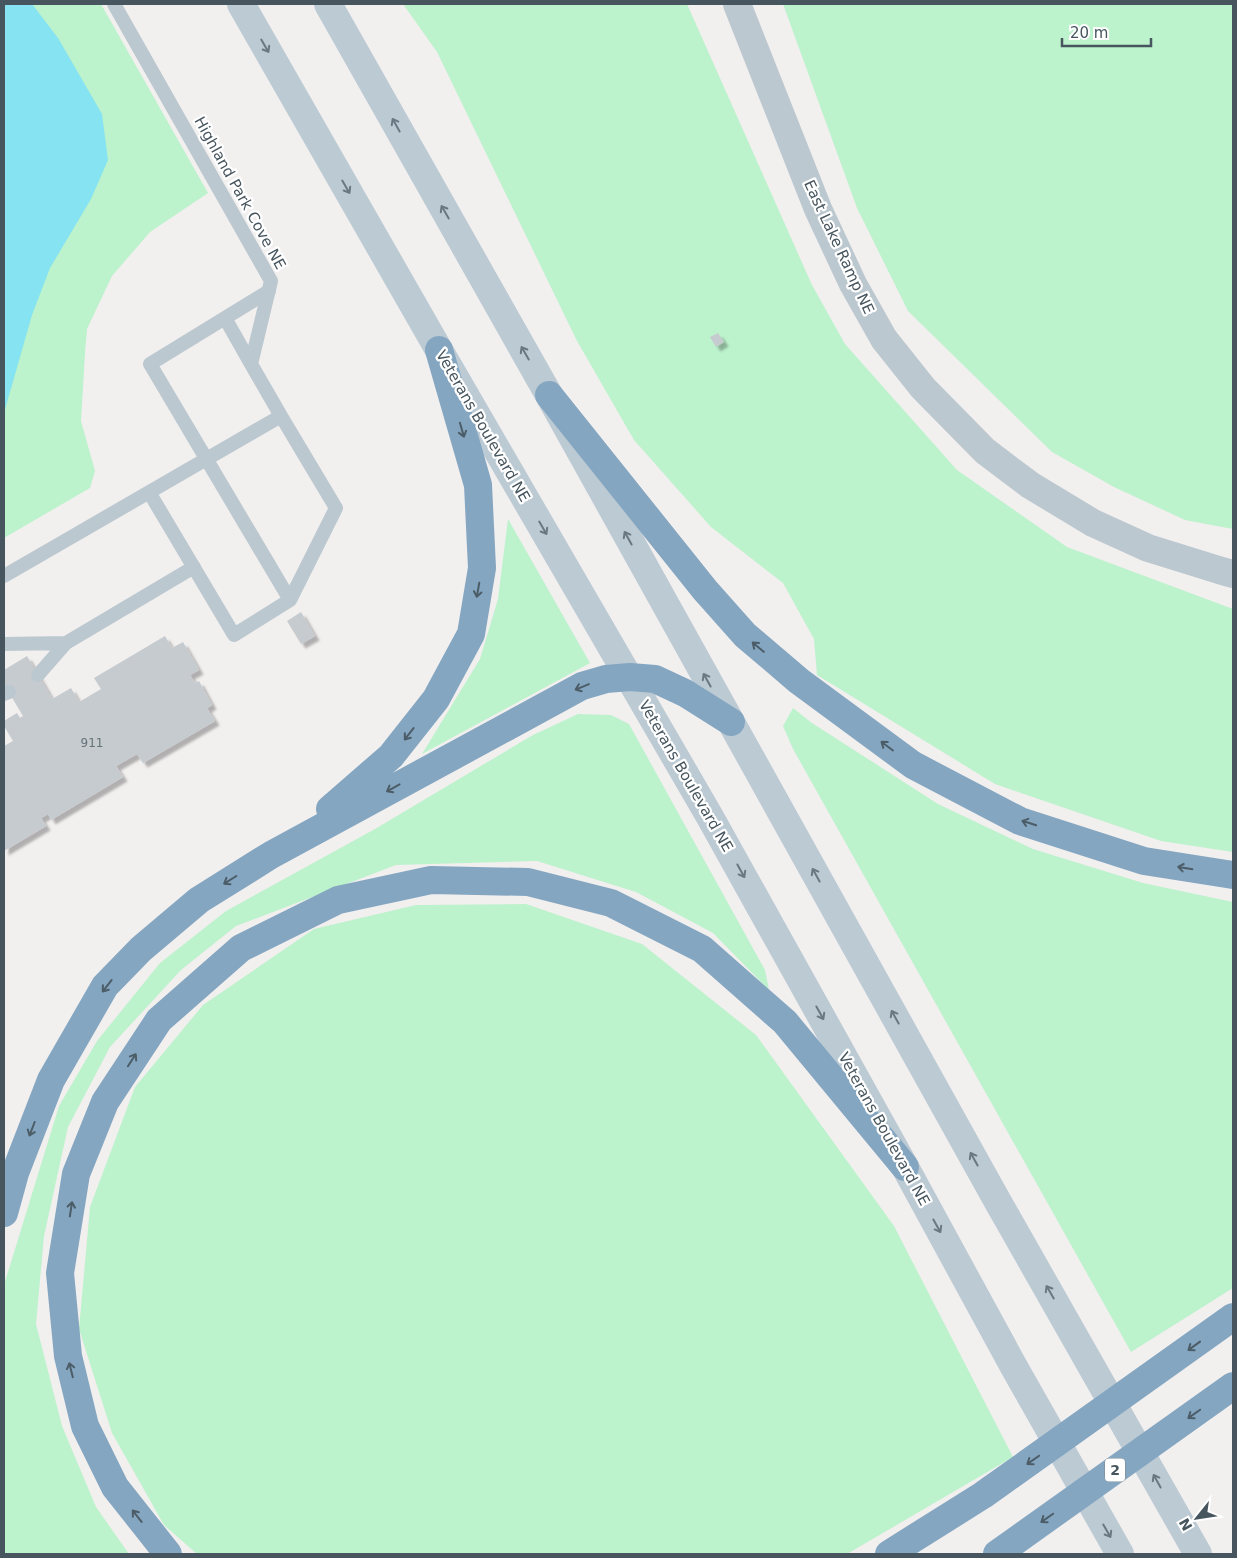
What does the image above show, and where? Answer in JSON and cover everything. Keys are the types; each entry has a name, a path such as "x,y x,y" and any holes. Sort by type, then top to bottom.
{"highway":[{"path":"271,854 342,800 390,756 436,699 471,634 482,568 478,486 439,350"},
{"path":"549,395 705,590 745,635 800,681 913,765 1020,821 1144,861 1233,875"},
{"path":"4,1213 15,1173 51,1080 105,986 141,949 199,900 271,854 582,686 606,679 630,677 655,679 685,693 731,722"},
{"path":"168,1554 115,1487 85,1426 68,1356 60,1273 76,1174 105,1102 159,1020 241,948 338,900 430,880 528,882 610,903 702,949 785,1022 905,1167"},
{"path":"889,1554 983,1495 1233,1317"},
{"name":"2","path":"997,1554 1233,1386"}],"main road":[{"name":"Veterans Boulevard NE","path":"241,4 710,817 1014,1367 1120,1554"},
{"path":"328,4 549,395 998,1202 1198,1554"}],"street":[{"name":"East Lake Ramp NE","path":"737,4 818,209 853,284 884,339 923,388 985,451 1030,485 1093,524 1148,548 1233,574"}],"lane":[{"name":"Highland Park Cove NE","path":"114,4 271,281 252,364"},
{"path":"269,291 150,364 290,600"},
{"path":"149,492 234,635 290,600 336,508 225,318"},
{"path":"4,576 281,416"},
{"path":"38,675 66,643 194,567"},
{"path":"4,644 66,643"}],"green space":[{"path":"4,4 101,4 208,193 150,232 112,276 87,329 81,421 95,471 90,488 4,538"},
{"path":"403,4 687,4 812,285 845,344 957,470 1067,547 1233,609 1233,852 1161,841 995,784 817,675 814,639 783,583 711,527 634,440 577,341 437,52"},
{"path":"783,4 1233,4 1233,529 1185,520 1114,487 1052,452 908,311 857,208"},
{"path":"508,519 590,663 422,754 480,659 498,599"},
{"path":"793,708 812,723 938,804 1033,849 1143,883 1233,902 1233,1288 1131,1352 793,749 783,726"},
{"path":"578,714 611,715 629,724 765,970 769,990 713,933 636,892 537,861 396,865 236,926 181,970 110,1047 68,1127 44,1236 36,1324 62,1426 96,1507 129,1554 4,1554 4,1285 59,1106 97,1041 160,963 226,911 375,829 533,735"},
{"path":"526,904 642,944 756,1035 894,1226 1013,1457 847,1554 197,1554 164,1525 112,1433 79,1329 90,1207 135,1087 203,1005 314,929 416,905"}],"water":[{"path":"4,4 32,4 58,38 102,114 108,160 91,199 50,268 32,315 4,413"}],"building":[{"path":"718,333 724,342 716,347 710,337"},
{"path":"301,612 315,636 301,644 287,621"},
{"path":"165,636 172,648 183,642 199,670 190,675 195,683 199,681 212,705 207,708 215,721 143,763 137,754 116,766 123,777 51,820 48,814 41,818 46,826 4,851 4,746 13,741 4,726 4,721 17,713 20,718 23,716 4,684 4,670 27,656 52,699 71,688 79,702 101,689 94,678"}]}
